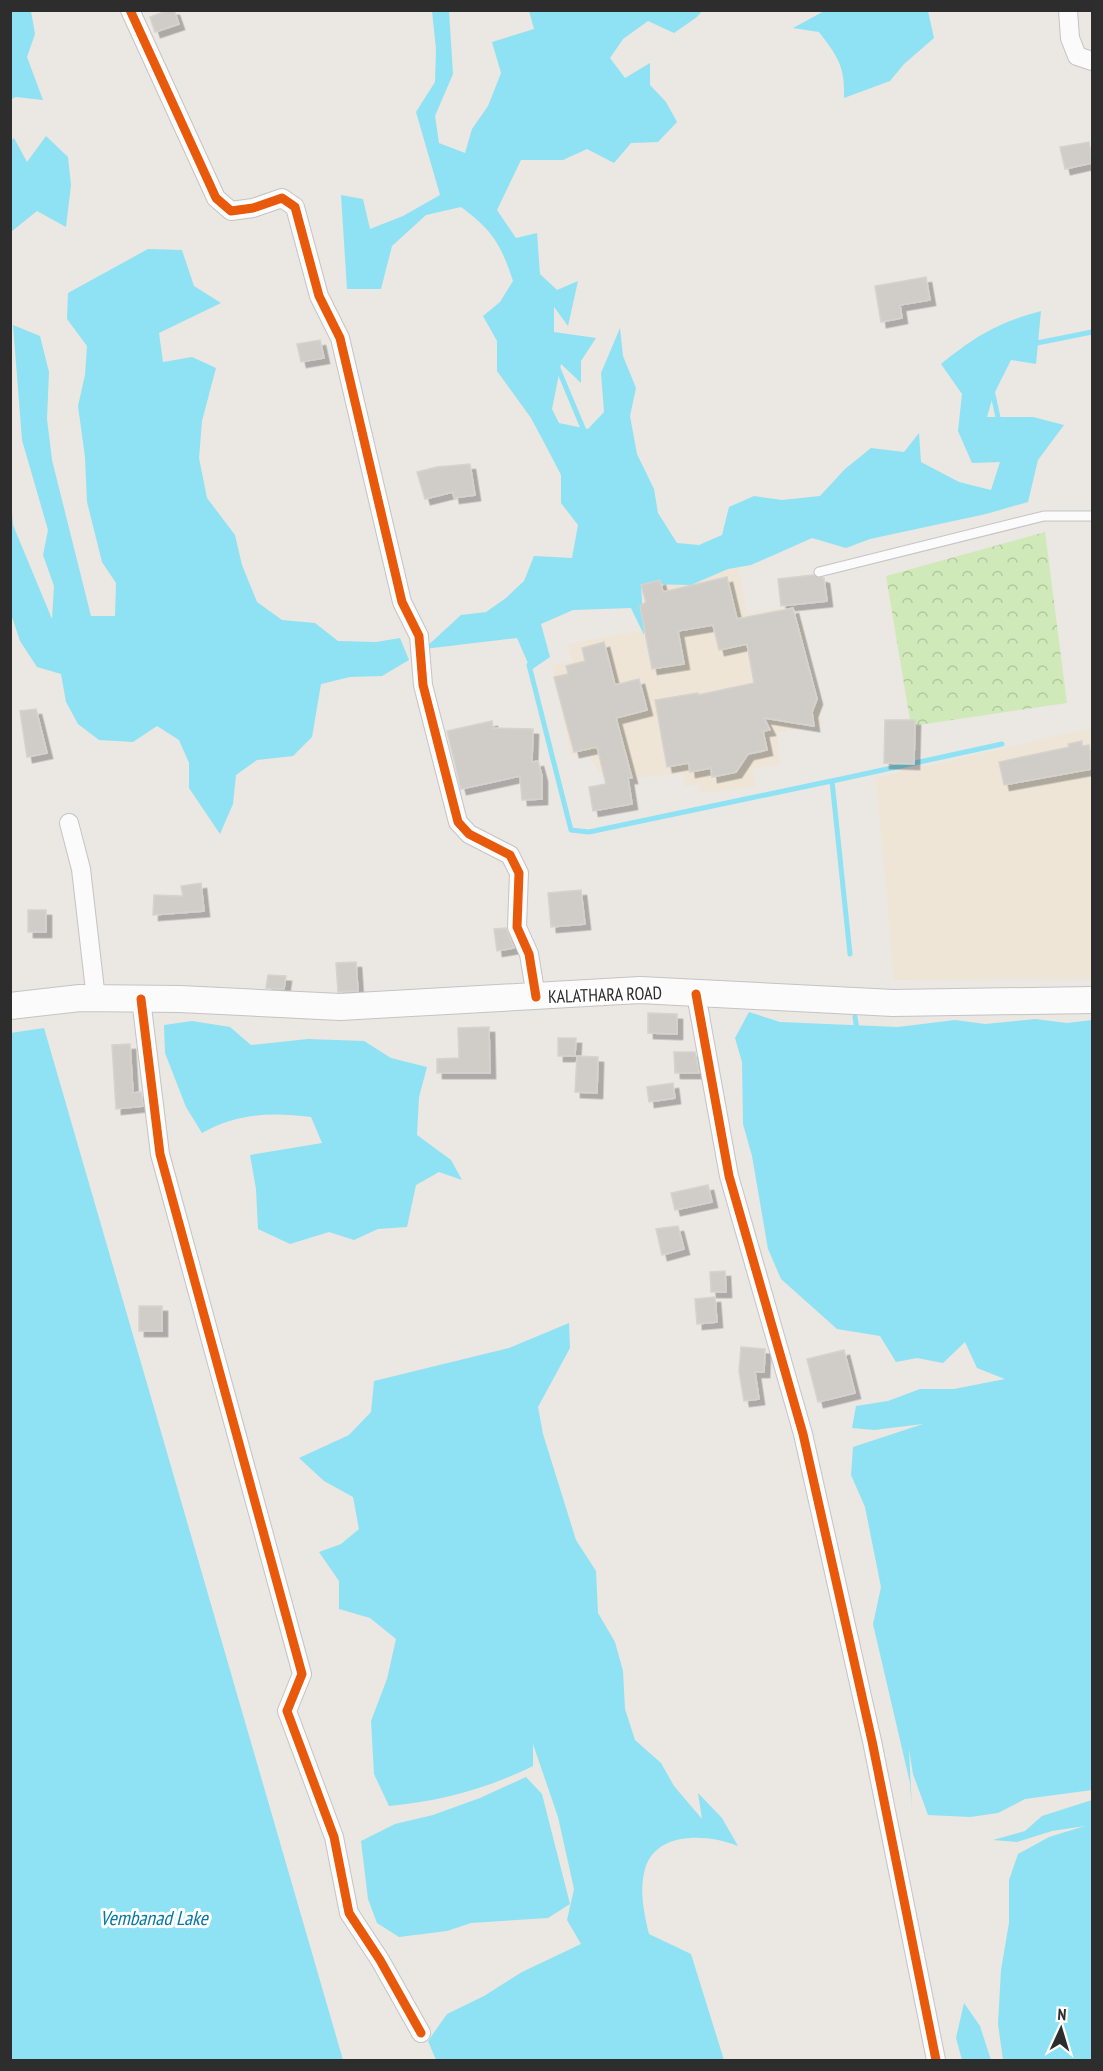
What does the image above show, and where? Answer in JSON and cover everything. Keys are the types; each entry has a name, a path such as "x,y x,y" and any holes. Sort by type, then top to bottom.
{"street":[{"path":"130,10 216,198 231,211 253,208 282,198 295,207 319,296 340,338 402,602 419,636 423,685 458,822 469,834 510,855 519,873 517,927 529,954 536,997"},
{"path":"1068,10 1070,38 1077,56 1092,60"},
{"path":"69,823 81,869 96,999"},
{"name":"KALATHARA ROAD","path":"10,1006 96,999 141,999 340,1007 640,990 893,1003 1092,1000"},
{"path":"696,994 729,1176 803,1434 872,1741 936,2061"},
{"path":"141,999 160,1154 302,1674 287,1711 334,1837 349,1913 380,1960 421,2033"}],"lane":[{"path":"819,572 1044,516 1092,516"}],"shaded area":[{"path":"737,562 748,614 781,608 802,623 822,724 777,733 780,765 753,768 755,787 700,793 699,784 684,786 683,773 606,781 586,752 571,755 552,666 573,661 568,644 644,630 634,586"},
{"path":"1092,728 1092,979 894,980 876,778"}],"green space":[{"path":"1045,532 1067,703 911,726 886,576"}],"water":[{"path":"826,10 928,11 934,38 904,64 890,81 844,98 842,70 836,55 826,41 819,32 793,28"},
{"path":"10,11 31,11 35,34 27,57 43,100 16,97 11,99"},
{"path":"432,11 449,11 453,74 435,116 439,143 465,153 472,129 488,106 501,73 492,42 534,29 529,11 702,11 674,33 648,21 623,39 610,58 625,78 650,63 650,85 666,102 677,122 658,142 631,143 614,163 587,149 563,160 521,160 497,210 516,238 537,233 540,274 557,290 578,281 568,326 554,307 554,332 596,338 581,361 581,383 561,364 552,409 559,423 588,429 604,412 601,373 620,328 623,356 636,388 630,416 637,454 654,489 658,513 677,543 699,545 722,535 729,507 754,496 782,500 820,496 845,469 871,448 904,452 919,433 921,462 959,482 991,490 1000,462 972,463 958,431 962,394 941,364 988,331 1012,320 1041,311 1036,364 1011,360 993,396 987,417 1033,417 1064,425 1038,460 1028,502 986,514 870,539 846,548 812,538 751,565 728,569 691,585 641,584 644,635 631,608 573,610 541,624 550,657 531,670 517,638 424,649 461,615 486,612 506,598 524,581 534,556 572,558 578,525 561,503 561,475 547,448 531,418 497,371 497,341 483,316 500,302 513,281 499,247 481,223 461,207 426,215 392,246 381,289 347,289 341,195 363,199 370,229 403,216 440,195 416,112 435,82 436,49"},
{"path":"46,136 68,157 71,185 66,227 37,211 11,232 11,140 14,138 27,162"},
{"path":"148,249 182,250 194,286 221,303 159,333 163,362 192,357 216,368 202,421 199,458 207,498 235,535 242,565 257,602 282,620 315,623 338,641 376,642 400,638 409,660 382,676 350,677 321,684 312,737 293,756 257,760 236,775 233,804 220,834 189,788 189,763 179,740 157,726 133,742 99,740 78,724 66,702 61,674 37,667 20,641 11,614 11,500 13,525 52,619 54,586 43,555 48,530 22,440 13,325 40,336 49,372 47,419 52,460 91,616 115,616 116,583 102,562 87,502 85,457 78,406 85,375 87,346 67,319 68,293"},
{"path":"749,1012 780,1022 898,1027 955,1020 985,1024 1035,1019 1067,1023 1092,1020 1092,1790 1025,1799 998,1813 970,1817 928,1815 913,1774 909,1749 912,1809 910,1783 873,1624 881,1587 865,1507 851,1475 853,1447 923,1424 874,1430 852,1428 856,1406 888,1401 920,1389 954,1389 1005,1379 977,1368 965,1342 943,1363 917,1358 896,1362 880,1336 837,1329 781,1279 768,1249 752,1156 743,1124 742,1062 735,1038"},
{"path":"192,1021 230,1027 251,1045 308,1039 364,1041 391,1058 427,1067 419,1097 417,1135 451,1160 462,1180 439,1172 416,1185 407,1227 378,1229 354,1240 329,1232 290,1244 258,1229 256,1189 250,1155 322,1143 311,1117 297,1115 242,1118 228,1121 202,1133 186,1107 165,1053 164,1025"},
{"name":"Vembanad Lake","path":"44,1028 343,2060 11,2060 10,1033"},
{"path":"569,1323 570,1348 538,1407 543,1434 576,1540 596,1571 598,1613 615,1642 623,1671 625,1709 635,1740 661,1763 674,1786 702,1819 698,1793 722,1818 738,1846 713,1839 685,1838 672,1841 660,1847 651,1856 645,1869 642,1885 649,1934 691,1954 724,2060 436,2060 428,2041 447,2014 484,1996 522,1972 581,1944 567,1920 574,1889 558,1817 533,1744 533,1766 515,1774 463,1793 389,1806 374,1774 371,1721 387,1679 396,1639 370,1618 339,1609 339,1581 319,1552 341,1544 359,1529 353,1497 324,1481 299,1458 349,1435 371,1412 374,1381 509,1348"},
{"path":"526,1777 542,1794 570,1904 548,1918 471,1923 447,1931 399,1937 377,1923 368,1899 361,1841 395,1824 433,1815 480,1798"},
{"path":"1092,1800 1092,2060 1003,2060 998,2024 1001,1970 1009,1923 1009,1880 1018,1854 1049,1837 1085,1826 1052,1831 1017,1842 993,1840 1025,1831 1042,1816"},
{"path":"964,2003 980,2026 991,2060 962,2060 956,2038"}],"building":[{"path":"174,10 179,24 155,32 150,17"},
{"path":"1089,142 1092,163 1065,169 1060,147"},
{"path":"926,277 930,300 900,305 902,318 881,322 875,286"},
{"path":"320,340 324,358 301,362 297,344"},
{"path":"470,464 475,495 454,498 453,492 425,499 417,472 437,467"},
{"path":"813,575 824,578 827,601 781,606 778,579"},
{"path":"727,577 737,619 793,608 817,699 812,712 814,726 764,718 770,730 763,731 767,750 748,754 736,772 712,777 711,768 690,772 689,763 667,767 655,700 698,693 698,695 754,683 747,644 719,650 713,625 678,631 684,664 652,669 640,606 646,602 641,585 660,580 663,592"},
{"path":"604,642 615,685 639,679 647,710 616,718 632,778 628,778 632,804 593,811 589,787 606,784 597,747 574,752 554,677 568,674 566,666 585,661 582,648"},
{"path":"36,709 47,753 27,757 20,711"},
{"path":"885,720 915,720 914,764 884,763"},
{"path":"492,721 493,728 533,729 532,762 538,761 542,776 542,799 522,800 520,776 461,789 447,731"},
{"path":"1082,741 1082,746 1089,745 1092,769 1004,785 999,762 1069,747 1068,744"},
{"path":"201,883 204,911 153,915 154,895 183,896 181,886"},
{"path":"581,890 585,924 551,927 548,893"},
{"path":"28,910 46,910 46,932 28,932"},
{"path":"506,928 514,948 497,951 494,929"},
{"path":"356,962 358,991 338,992 336,963"},
{"path":"268,975 286,976 284,989 266,988"},
{"path":"648,1013 677,1014 677,1034 648,1033"},
{"path":"489,1027 490,1073 437,1073 437,1059 459,1058 458,1028"},
{"path":"558,1038 576,1038 575,1056 558,1056"},
{"path":"130,1044 133,1093 141,1092 143,1106 116,1109 112,1045"},
{"path":"674,1052 695,1052 699,1073 675,1073"},
{"path":"577,1056 598,1057 597,1093 575,1092"},
{"path":"673,1083 675,1098 649,1102 647,1087"},
{"path":"708,1185 712,1202 675,1210 671,1193"},
{"path":"678,1226 684,1249 662,1255 656,1229"},
{"path":"725,1271 726,1292 711,1292 710,1272"},
{"path":"715,1297 717,1322 697,1324 695,1299"},
{"path":"139,1306 162,1306 162,1331 139,1331"},
{"path":"741,1347 765,1349 764,1372 755,1372 759,1399 744,1401 739,1371"},
{"path":"844,1350 855,1393 818,1402 807,1359"}],"waterway":[{"path":"1032,344 1092,332"},
{"path":"557,366 585,433"},
{"path":"992,390 999,422"},
{"path":"529,665 571,830 589,832 836,780"},
{"path":"850,954 832,781 1002,744"},
{"path":"855,1017 857,1030"}],"cycle path":[{"path":"130,10 216,198 231,211 253,208 282,198 295,207 319,296 340,338 402,602 419,636 423,685 458,822 469,834 510,855 519,873 517,927 529,954 536,997"},
{"path":"696,994 729,1176 803,1434 872,1741 936,2060"},
{"path":"141,999 160,1154 302,1674 287,1711 334,1837 349,1913 380,1960 421,2033"}]}
